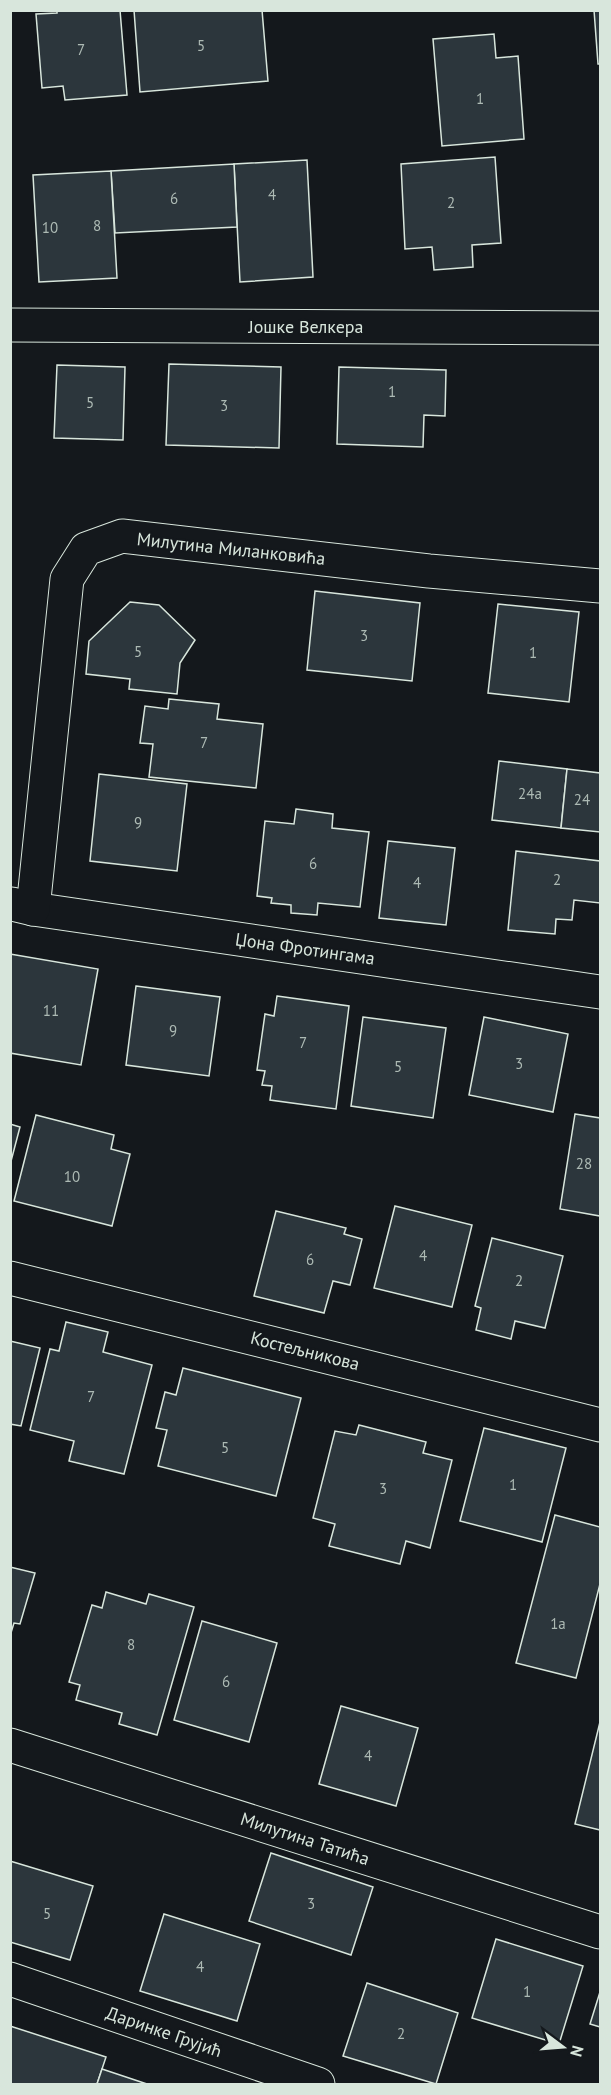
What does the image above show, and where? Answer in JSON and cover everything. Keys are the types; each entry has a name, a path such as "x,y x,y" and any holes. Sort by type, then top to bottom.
{"street":[{"name":"Јошке Велкера","path":"10,325 600,328"},
{"name":"Милутина Миланковића","path":"22,906 67,579 86,549 122,536 429,571 600,586"},
{"name":"Џона Фротингама","path":"22,906 600,992"},
{"name":"Костељникова","path":"10,1278 600,1425"},
{"name":"Милутина Татића","path":"10,1745 600,1932"},
{"name":"Даринке Грујић","path":"10,1979 318,2085"}],"building":[{"path":"57,10 120,10 127,95 65,100 63,86 42,88 36,14 57,13"},
{"path":"134,10 262,10 268,81 140,92"},
{"path":"594,10 600,10 600,64 598,64"},
{"path":"494,34 496,58 518,56 524,139 442,146 433,39"},
{"path":"495,157 501,243 472,245 473,267 434,270 432,247 405,249 401,164"},
{"path":"307,160 313,277 240,282 234,164"},
{"path":"234,164 237,227 115,233 111,171"},
{"path":"111,171 117,278 39,282 33,175"},
{"path":"169,364 281,367 279,448 166,445"},
{"path":"57,365 125,367 123,440 54,438"},
{"path":"339,367 446,370 445,416 424,415 423,447 337,444"},
{"path":"315,591 420,603 412,681 307,670"},
{"path":"130,602 159,605 195,640 180,663 177,694 129,689 130,679 86,674 89,641"},
{"path":"498,604 579,612 569,702 488,693"},
{"path":"169,699 219,704 217,719 263,724 256,788 149,777 153,744 140,743 145,706 168,709"},
{"path":"499,761 567,769 561,828 492,820"},
{"path":"567,769 600,773 600,832 561,828"},
{"path":"99,774 187,784 177,871 90,861"},
{"path":"296,809 333,814 332,828 369,832 360,907 318,903 317,915 291,913 291,905 271,903 272,898 257,896 265,821 294,824"},
{"path":"388,841 455,848 446,925 379,918"},
{"path":"516,851 600,861 600,903 574,900 572,920 556,919 555,934 508,930"},
{"path":"10,954 98,969 81,1065 10,1053"},
{"path":"136,986 220,997 209,1076 126,1065"},
{"path":"277,996 349,1006 336,1109 270,1100 272,1086 262,1085 265,1071 257,1070 265,1014 274,1016"},
{"path":"363,1017 446,1028 433,1118 351,1106"},
{"path":"484,1017 568,1034 553,1112 469,1095"},
{"path":"575,1114 600,1118 600,1216 560,1209"},
{"path":"36,1115 114,1135 111,1149 130,1154 112,1226 14,1201"},
{"path":"10,1124 20,1127 10,1165"},
{"path":"395,1206 472,1225 452,1307 374,1288"},
{"path":"276,1211 346,1228 344,1234 362,1239 350,1285 333,1281 324,1313 254,1296"},
{"path":"492,1238 563,1256 545,1328 515,1321 511,1339 476,1330 481,1308 475,1306"},
{"path":"66,1322 108,1332 103,1352 152,1365 124,1474 69,1461 74,1441 30,1430 50,1349 59,1351"},
{"path":"10,1341 40,1348 21,1426 10,1424"},
{"path":"183,1368 301,1398 276,1496 158,1466 167,1430 156,1428 165,1392 176,1395"},
{"path":"359,1425 426,1442 423,1453 452,1460 430,1548 406,1541 400,1564 329,1546 335,1524 313,1518 335,1431 356,1435"},
{"path":"484,1428 566,1448 542,1542 460,1521"},
{"path":"555,1515 600,1527 600,1584 576,1678 516,1663"},
{"path":"10,1567 35,1573 20,1624 14,1623 10,1636"},
{"path":"106,1592 146,1604 149,1594 194,1607 157,1735 119,1724 122,1713 76,1700 80,1685 69,1682 92,1605 102,1608"},
{"path":"202,1621 277,1643 249,1742 174,1720"},
{"path":"341,1706 418,1728 396,1806 319,1784"},
{"path":"600,1722 600,1830 575,1824"},
{"path":"271,1853 373,1887 351,1955 249,1921"},
{"path":"10,1861 93,1886 70,1960 10,1942"},
{"path":"164,1914 260,1944 237,2021 140,1991"},
{"path":"496,1939 583,1966 559,2044 472,2018"},
{"path":"367,1983 458,2013 436,2084 343,2056"},
{"path":"600,1992 600,2027 590,2024"},
{"path":"10,2026 106,2057 97,2084 10,2084"},
{"path":"102,2069 147,2084 97,2084"}]}
